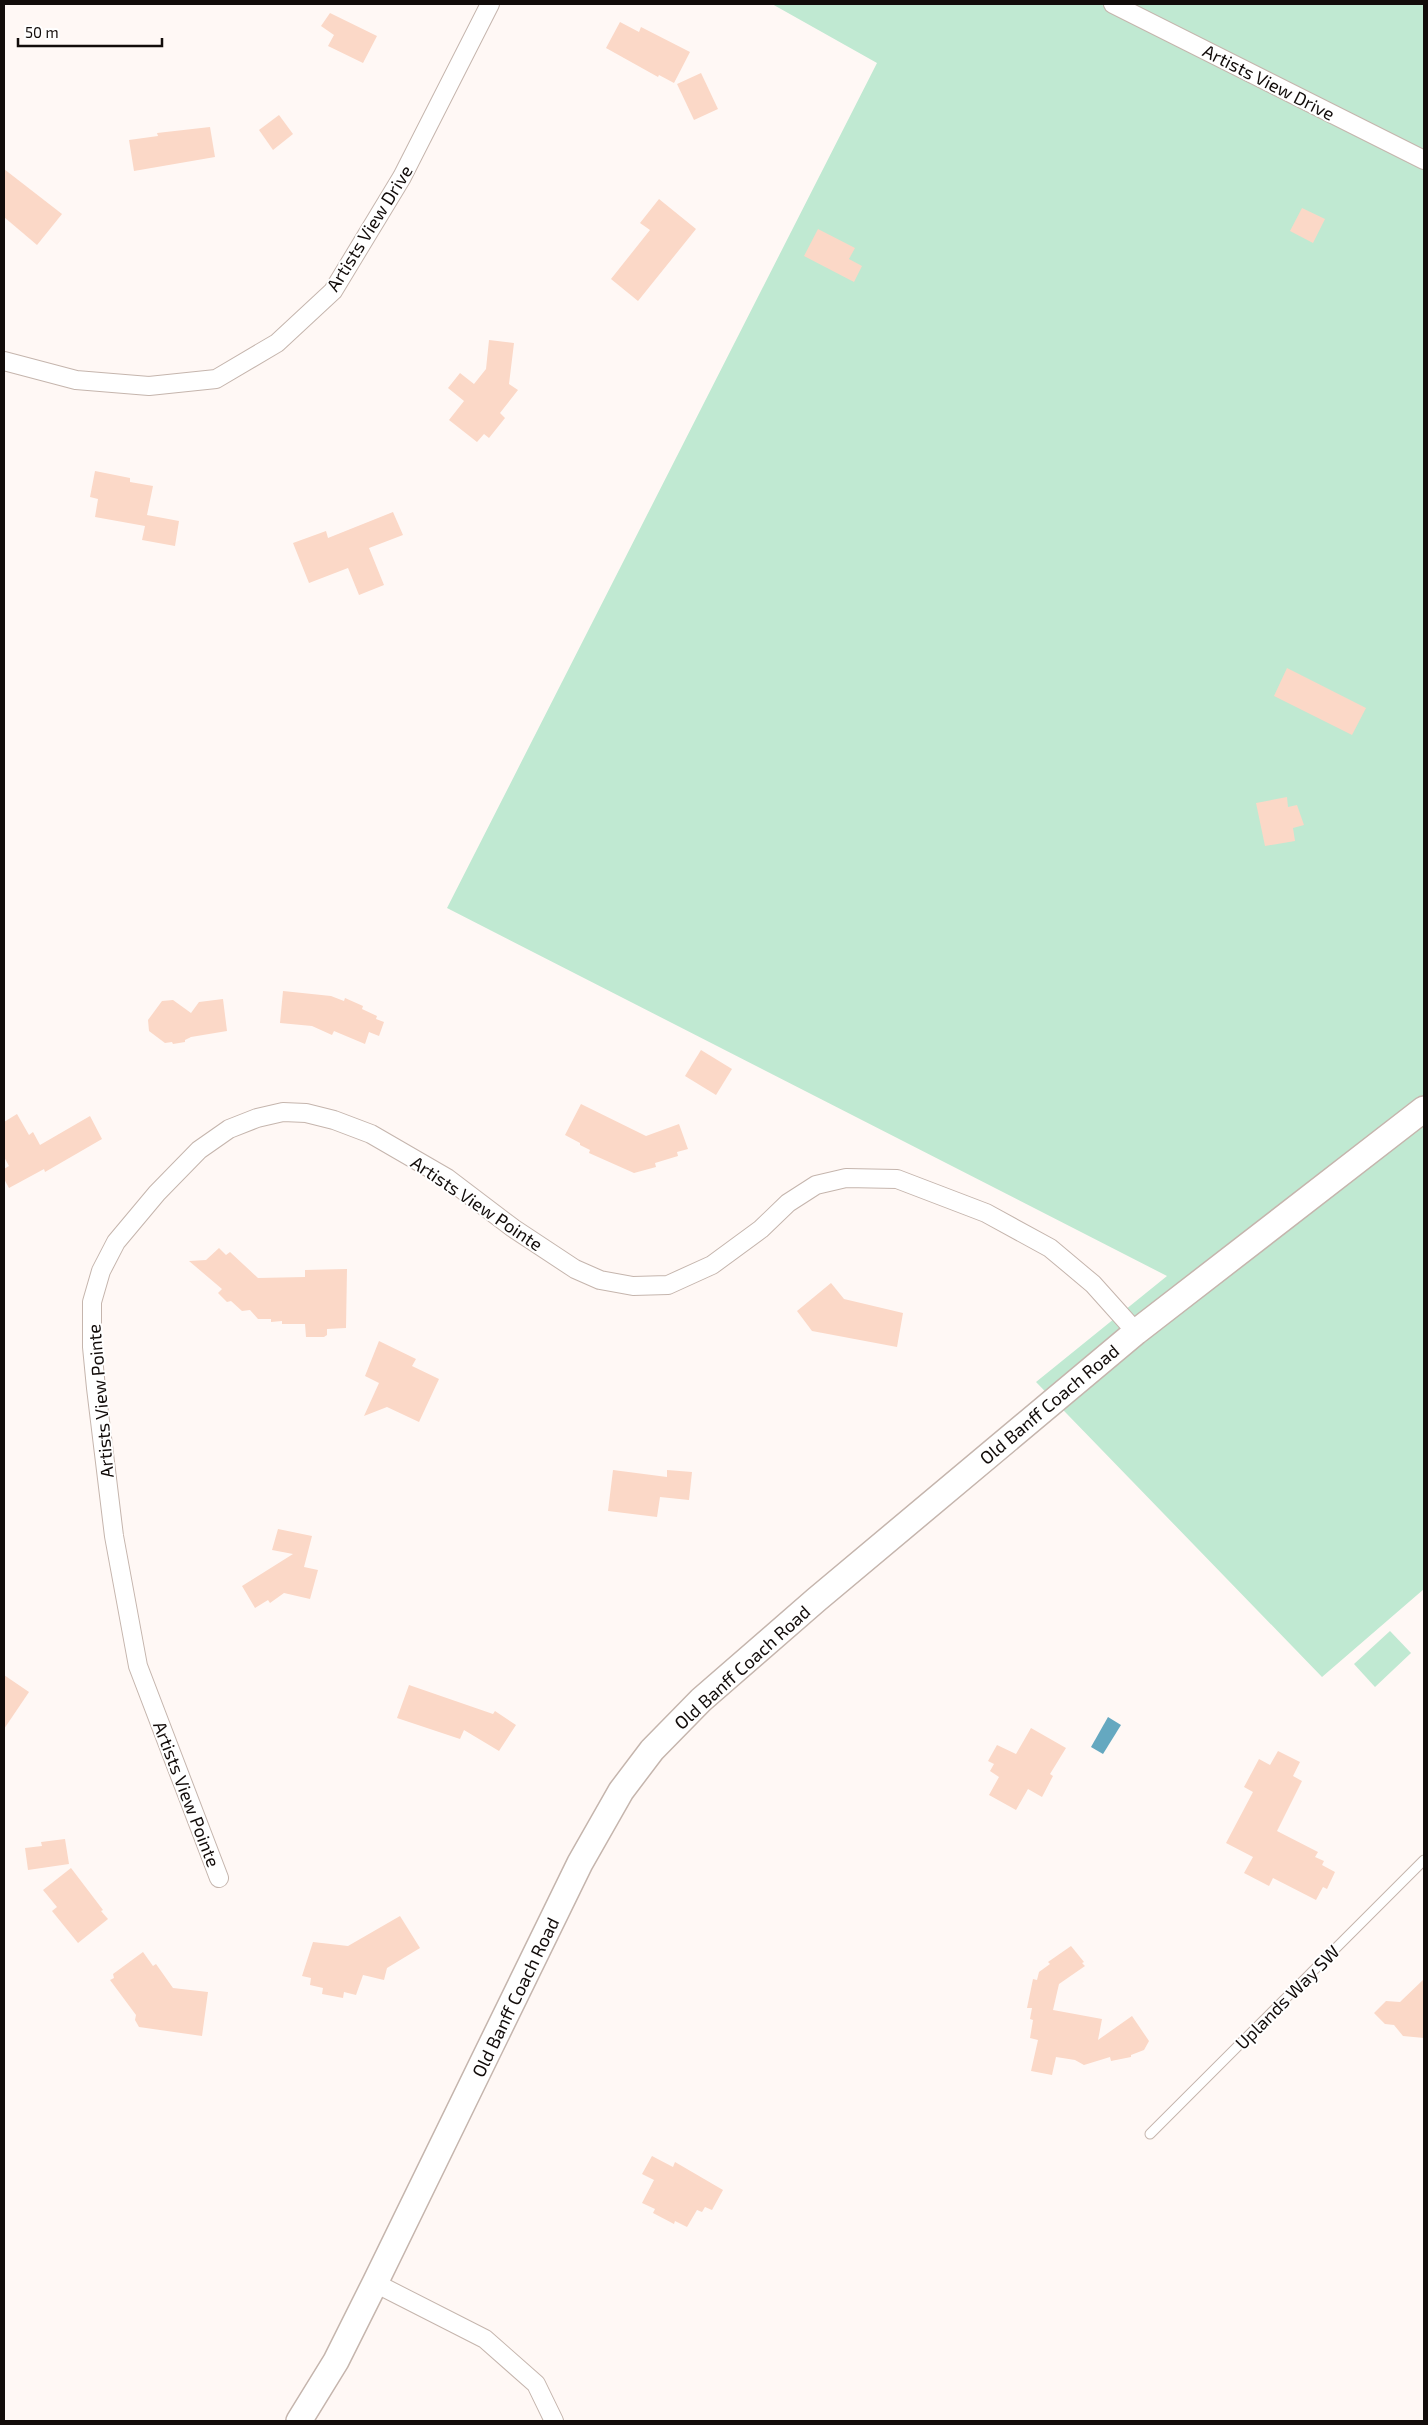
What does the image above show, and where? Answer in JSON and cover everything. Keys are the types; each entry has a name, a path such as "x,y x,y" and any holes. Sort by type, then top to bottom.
{"main road":[{"name":"Old Banff Coach Road","path":"299,2421 336,2361 580,1863 621,1791 652,1750 701,1700 816,1600 1136,1332 1424,1109"}],"street":[{"name":"Artists View Drive","path":"4,361 76,380 149,386 216,379 277,343 333,291 402,178 490,4"},
{"name":"Artists View Drive","path":"1113,4 1424,160"},
{"name":"Artists View Pointe","path":"219,1878 138,1666 111,1516 95,1380 92,1302 101,1271 116,1242 157,1193 199,1150 228,1129 257,1118 283,1112 306,1114 334,1120 371,1134 447,1178 513,1228 575,1269 600,1280 633,1286 668,1285 712,1265 761,1229 788,1203 816,1185 846,1178 897,1179 986,1213 1050,1248 1093,1284 1136,1332"},
{"path":"375,2283 485,2339 536,2384 554,2421"}],"lane":[{"name":"Uplands Way SW","path":"1150,2134 1424,1860"}],"green space":[{"path":"772,4 1424,4 1424,1589 1322,1677 1036,1382 1167,1276 447,908 877,63"},
{"path":"1390,1631 1411,1653 1375,1687 1354,1664"}],"water":[{"path":"1108,1717 1121,1725 1103,1754 1091,1747"}],"building":[{"path":"330,13 377,36 363,63 328,46 334,35 321,26"},
{"path":"620,22 639,32 641,27 690,52 674,83 659,75 658,77 606,48"},
{"path":"701,73 718,109 694,120 677,84"},
{"path":"279,115 293,134 273,150 259,130"},
{"path":"210,127 215,157 134,171 129,140 158,136 157,133"},
{"path":"4,169 62,214 37,245 4,217"},
{"path":"659,199 696,229 638,301 611,279 650,230 640,223"},
{"path":"1302,208 1325,219 1313,243 1290,231"},
{"path":"818,229 855,248 849,259 862,266 854,282 804,256"},
{"path":"489,340 514,343 509,384 518,390 500,413 505,418 489,438 484,434 477,442 449,420 464,401 448,388 460,373 474,384 486,369"},
{"path":"95,471 130,478 130,482 153,486 147,515 179,521 175,546 142,540 145,526 95,517 98,499 90,497"},
{"path":"393,512 403,535 369,548 384,585 359,595 348,568 309,583 293,543 326,531 328,538"},
{"path":"1287,668 1366,708 1352,735 1274,696"},
{"path":"1287,797 1288,807 1297,805 1304,825 1293,828 1295,841 1265,846 1256,803"},
{"path":"283,991 331,996 344,1001 345,998 363,1006 362,1009 377,1016 376,1019 384,1022 379,1036 369,1032 365,1044 334,1031 332,1035 312,1026 280,1023"},
{"path":"223,999 227,1031 191,1037 185,1040 185,1042 173,1044 172,1042 165,1043 149,1031 148,1020 162,1001 173,1000 191,1013 199,1002"},
{"path":"701,1050 732,1069 716,1095 685,1076"},
{"path":"581,1104 646,1136 679,1124 688,1149 677,1152 678,1156 655,1163 656,1167 634,1173 589,1153 590,1150 565,1135"},
{"path":"17,1114 29,1135 33,1132 40,1145 90,1116 102,1139 45,1172 44,1169 9,1188 4,1179 4,1169 9,1166 4,1157 4,1122"},
{"path":"219,1248 226,1255 230,1252 258,1278 305,1277 305,1270 347,1269 346,1328 327,1329 327,1335 324,1337 306,1337 305,1324 282,1324 282,1321 271,1322 271,1319 258,1319 250,1310 242,1311 231,1301 227,1302 218,1293 222,1289 189,1261 206,1260"},
{"path":"831,1283 844,1299 903,1313 897,1347 812,1331 797,1311"},
{"path":"379,1341 416,1359 412,1366 439,1379 419,1422 387,1407 364,1416 379,1383 365,1376"},
{"path":"613,1470 667,1477 667,1470 692,1472 689,1500 660,1497 657,1517 608,1511"},
{"path":"278,1529 312,1536 304,1567 318,1570 310,1599 284,1593 270,1603 268,1600 255,1608 242,1586 293,1554 272,1550"},
{"path":"4,1675 29,1692 4,1729"},
{"path":"409,1685 493,1714 495,1711 516,1725 499,1751 464,1730 460,1739 397,1718"},
{"path":"1031,1728 1066,1748 1050,1774 1053,1776 1042,1797 1028,1789 1016,1810 989,1795 999,1777 990,1771 994,1764 988,1761 997,1745 1016,1754"},
{"path":"1278,1751 1300,1762 1293,1776 1302,1781 1277,1831 1318,1852 1315,1857 1324,1861 1322,1865 1335,1872 1327,1889 1323,1887 1316,1900 1273,1878 1269,1886 1244,1873 1253,1857 1226,1843 1253,1792 1244,1787 1259,1759 1270,1765"},
{"path":"65,1839 69,1864 28,1870 25,1848 42,1846 41,1842"},
{"path":"71,1868 108,1919 78,1943 52,1911 57,1907 43,1890"},
{"path":"400,1916 420,1948 387,1968 384,1980 363,1975 356,1995 344,1992 343,1998 322,1994 323,1988 310,1985 311,1978 302,1976 313,1942 348,1946"},
{"path":"1071,1946 1085,1966 1059,1984 1053,2010 1102,2019 1098,2040 1132,2016 1149,2041 1144,2050 1131,2055 1131,2057 1111,2061 1110,2057 1084,2065 1075,2060 1056,2057 1052,2075 1031,2071 1038,2040 1030,2038 1033,2020 1030,2019 1032,2008 1027,2008 1033,1979 1037,1980 1039,1972 1050,1964 1048,1962"},
{"path":"143,1952 153,1966 156,1964 173,1988 208,1992 202,2036 139,2027 135,2020 136,2015 110,1980 114,1978 113,1974"},
{"path":"1424,1979 1424,2038 1403,2036 1394,2025 1385,2024 1374,2013 1386,2001 1400,2002"},
{"path":"652,2156 673,2167 675,2162 723,2190 712,2210 705,2207 702,2212 697,2210 687,2227 675,2221 674,2224 653,2213 655,2209 642,2203 654,2180 642,2174"}]}
